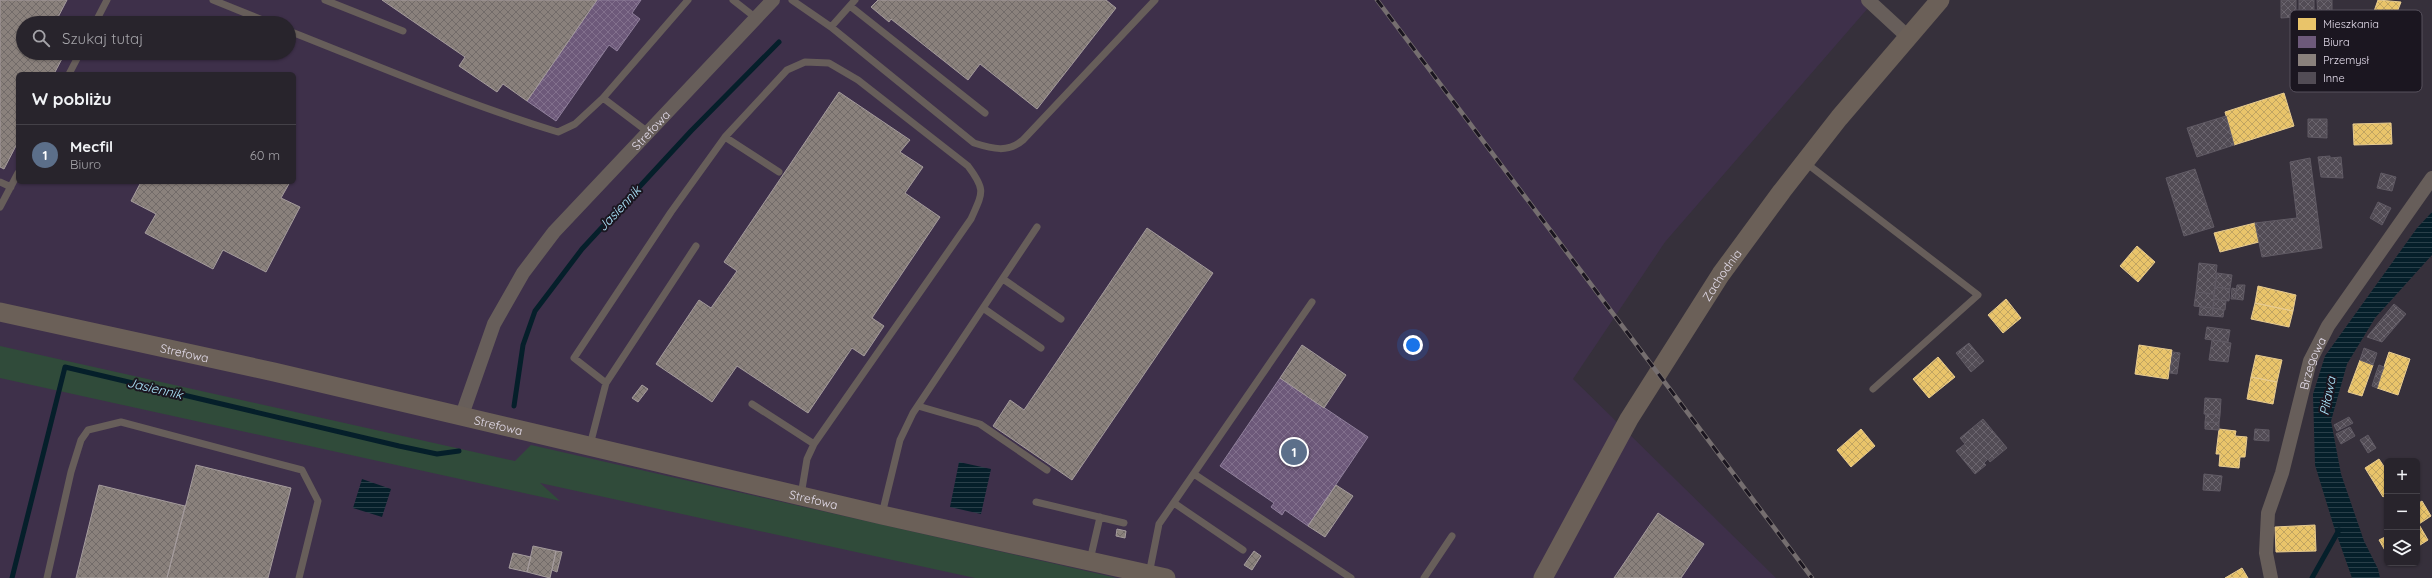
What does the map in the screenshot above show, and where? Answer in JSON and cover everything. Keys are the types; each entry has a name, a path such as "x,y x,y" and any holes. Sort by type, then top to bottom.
{"street":[{"name":"Strefowa","path":"462,415 494,324 523,273 554,232 773,0"},
{"path":"1868,0 1908,37"},
{"name":"Zachodnia","path":"1543,578 1629,419 1657,372 1722,274 1805,162 1940,0"},
{"name":"Brzegowa","path":"2271,578 2266,553 2268,513 2282,473 2310,361 2328,326 2432,178"},
{"name":"Strefowa","path":"0,312 462,415 882,515 1158,576"}],"lane":[{"path":"99,16 107,0"},
{"path":"213,0 253,16"},
{"path":"325,0 403,31"},
{"path":"296,33 411,80 558,132 575,124 603,98 688,0"},
{"path":"733,0 756,18"},
{"path":"792,0 831,27 974,143 990,148 1014,148 1042,121 1155,0"},
{"path":"831,27 855,0"},
{"path":"850,6 985,113"},
{"path":"70,72 76,60"},
{"path":"606,383 574,358 671,212 726,137 787,70 805,62 829,63 858,80 968,166 980,182 981,196 971,218 814,444 807,459 801,495"},
{"path":"603,98 648,132"},
{"path":"726,137 779,172"},
{"path":"1805,162 1978,295 1873,389"},
{"path":"0,207 16,177"},
{"path":"0,182 11,187"},
{"path":"882,515 900,440 918,406 1037,227"},
{"path":"590,445 606,383 696,246"},
{"path":"1002,279 1060,319"},
{"path":"1158,576 1159,524 1312,302"},
{"path":"983,308 1041,348"},
{"path":"752,404 814,444"},
{"path":"918,406 980,424 1047,470"},
{"path":"47,578 71,472 81,440 88,430 121,422 302,470 318,501 299,578"},
{"path":"1194,474 1351,578"},
{"path":"1036,502 1124,523"},
{"path":"1174,503 1243,550"},
{"path":"1090,562 1100,517"},
{"path":"1424,578 1452,536"}],"shaded area":[{"path":"0,0 1875,0 1665,242 1573,379 1776,578 0,578"}],"green space":[{"path":"0,346 515,461 531,445 1117,578 975,578 540,483 560,501 0,378"}],"water":[{"name":"Piława","path":"2432,212 2432,255 2375,318 2347,364 2331,421 2341,474 2364,541 2378,569 2380,578 2352,578 2334,527 2315,465 2313,394 2325,356 2417,228"},
{"path":"959,462 991,469 981,514 950,507"},
{"path":"362,479 391,489 382,517 353,508"}],"building: Mieszkania":[{"path":"2378,0 2401,2 2398,10 2374,10"},
{"path":"2284,93 2294,126 2234,145 2225,112"},
{"path":"2391,123 2392,144 2354,145 2353,124"},
{"path":"2255,223 2259,242 2220,252 2214,233"},
{"path":"2137,246 2155,262 2138,282 2120,266"},
{"path":"2258,286 2296,295 2293,311 2255,303"},
{"path":"2006,299 2021,318 2003,333 1988,315"},
{"path":"2255,303 2293,311 2289,327 2251,319"},
{"path":"2139,345 2172,350 2168,379 2135,374"},
{"path":"2389,352 2410,359 2398,395 2377,388"},
{"path":"2256,355 2282,360 2277,382 2251,377"},
{"path":"1938,357 1955,377 1929,398 1913,379"},
{"path":"2360,360 2373,365 2362,396 2348,392"},
{"path":"2251,377 2277,382 2273,404 2247,399"},
{"path":"1861,429 1875,446 1851,467 1837,450"},
{"path":"2219,429 2236,431 2235,436 2247,437 2245,457 2240,457 2239,468 2219,466 2220,454 2216,454"},
{"path":"2379,459 2384,466 2383,497 2365,468"},
{"path":"2422,501 2431,516 2420,523 2420,502"},
{"path":"2315,525 2316,551 2276,552 2275,527"},
{"path":"2420,526 2428,540 2420,545"},
{"path":"2384,538 2384,549 2379,540"},
{"path":"2242,568 2248,578 2225,578"}],"building: Biura":[{"path":"597,0 641,0 632,13 640,19 617,51 609,45 556,121 527,101"},
{"path":"1280,378 1368,437 1308,526 1285,510 1282,515 1271,507 1274,503 1220,466"}],"building: Przemysł":[{"path":"0,0 67,0 59,16 16,16 16,60 61,60 55,72 16,72 16,146 4,169 0,167"},
{"path":"382,0 597,0 527,101 503,84 497,92 459,66 465,57"},
{"path":"878,0 1106,0 1116,8 1037,109 980,64 968,80 891,19 889,22 871,7"},
{"path":"839,92 910,140 900,152 923,167 905,193 940,217 872,318 884,326 864,356 852,348 808,413 737,366 712,402 656,364 699,300 711,308 737,271 724,262"},
{"path":"140,184 289,184 281,198 300,207 266,272 223,250 213,269 145,233 156,214 131,201"},
{"path":"1147,228 1213,273 1072,480 993,426 1010,400 1024,410"},
{"path":"1302,345 1346,375 1324,408 1280,378"},
{"path":"642,385 648,389 638,402 632,398"},
{"path":"196,465 291,488 268,578 167,578"},
{"path":"99,485 185,506 167,578 76,578"},
{"path":"1336,485 1353,496 1325,537 1308,526"},
{"path":"1658,513 1704,544 1681,578 1614,578"},
{"path":"1117,529 1126,531 1125,538 1116,536"},
{"path":"533,546 556,551 550,578 527,572"},
{"path":"556,551 562,552 557,572 552,570"},
{"path":"1254,551 1261,556 1252,570 1244,565"},
{"path":"513,553 531,557 527,572 509,568"}],"building: Inne":[{"path":"2281,0 2296,0 2296,10 2290,10 2290,17 2281,18"},
{"path":"2299,0 2314,0 2314,10 2299,10"},
{"path":"2317,0 2332,0 2332,10 2318,10"},
{"path":"2226,116 2234,145 2197,157 2187,128"},
{"path":"2308,119 2327,119 2327,138 2308,137"},
{"path":"2330,156 2330,158 2341,157 2343,178 2321,177 2318,157"},
{"path":"2310,158 2322,248 2262,257 2255,223 2297,218 2290,162"},
{"path":"2195,169 2214,227 2184,236 2166,178"},
{"path":"2381,173 2396,177 2392,191 2377,188"},
{"path":"2378,202 2391,208 2382,225 2370,218"},
{"path":"2199,263 2217,265 2214,294 2196,292"},
{"path":"2217,273 2232,275 2230,289 2215,287"},
{"path":"2237,285 2245,285 2243,300 2235,299"},
{"path":"2215,287 2230,289 2229,301 2214,299"},
{"path":"2232,288 2237,289 2235,299 2231,299"},
{"path":"2196,292 2214,294 2213,308 2194,306"},
{"path":"2214,299 2226,301 2225,310 2213,308"},
{"path":"2394,304 2406,314 2382,342 2367,337"},
{"path":"2200,307 2213,308 2212,316 2199,315"},
{"path":"2213,308 2224,310 2223,317 2212,316"},
{"path":"2207,327 2230,330 2228,342 2205,339"},
{"path":"2212,340 2231,343 2228,362 2209,360"},
{"path":"1969,343 1984,361 1971,372 1956,353"},
{"path":"2364,348 2377,353 2373,365 2360,360"},
{"path":"2173,352 2180,353 2177,374 2170,373"},
{"path":"2379,365 2384,367 2381,375 2376,373"},
{"path":"2376,373 2381,375 2377,388 2372,386"},
{"path":"2205,398 2221,399 2220,415 2204,414"},
{"path":"2206,414 2220,415 2219,423 2205,422"},
{"path":"2349,417 2353,423 2337,431 2334,425"},
{"path":"1983,419 2007,448 1990,462 1988,459 1984,463 1986,465 1975,474 1956,451 1965,444 1960,438"},
{"path":"2205,422 2219,423 2219,430 2205,429"},
{"path":"2350,427 2355,436 2341,444 2336,434"},
{"path":"2255,429 2269,430 2269,441 2254,440"},
{"path":"2368,435 2376,448 2368,453 2360,440"},
{"path":"2204,474 2222,476 2220,491 2203,490"}],"waterway":[{"name":"Jasiennik","path":"514,406 523,345 535,311 582,249 691,131 779,42"},
{"name":"Jasiennik","path":"12,578 65,367 399,446 437,454 459,451"},
{"path":"2312,578 2339,530"}],"railway":[{"path":"1377,0 1812,578"}],"place":[{"name":"Mecfil","path":"1294,452"}]}
